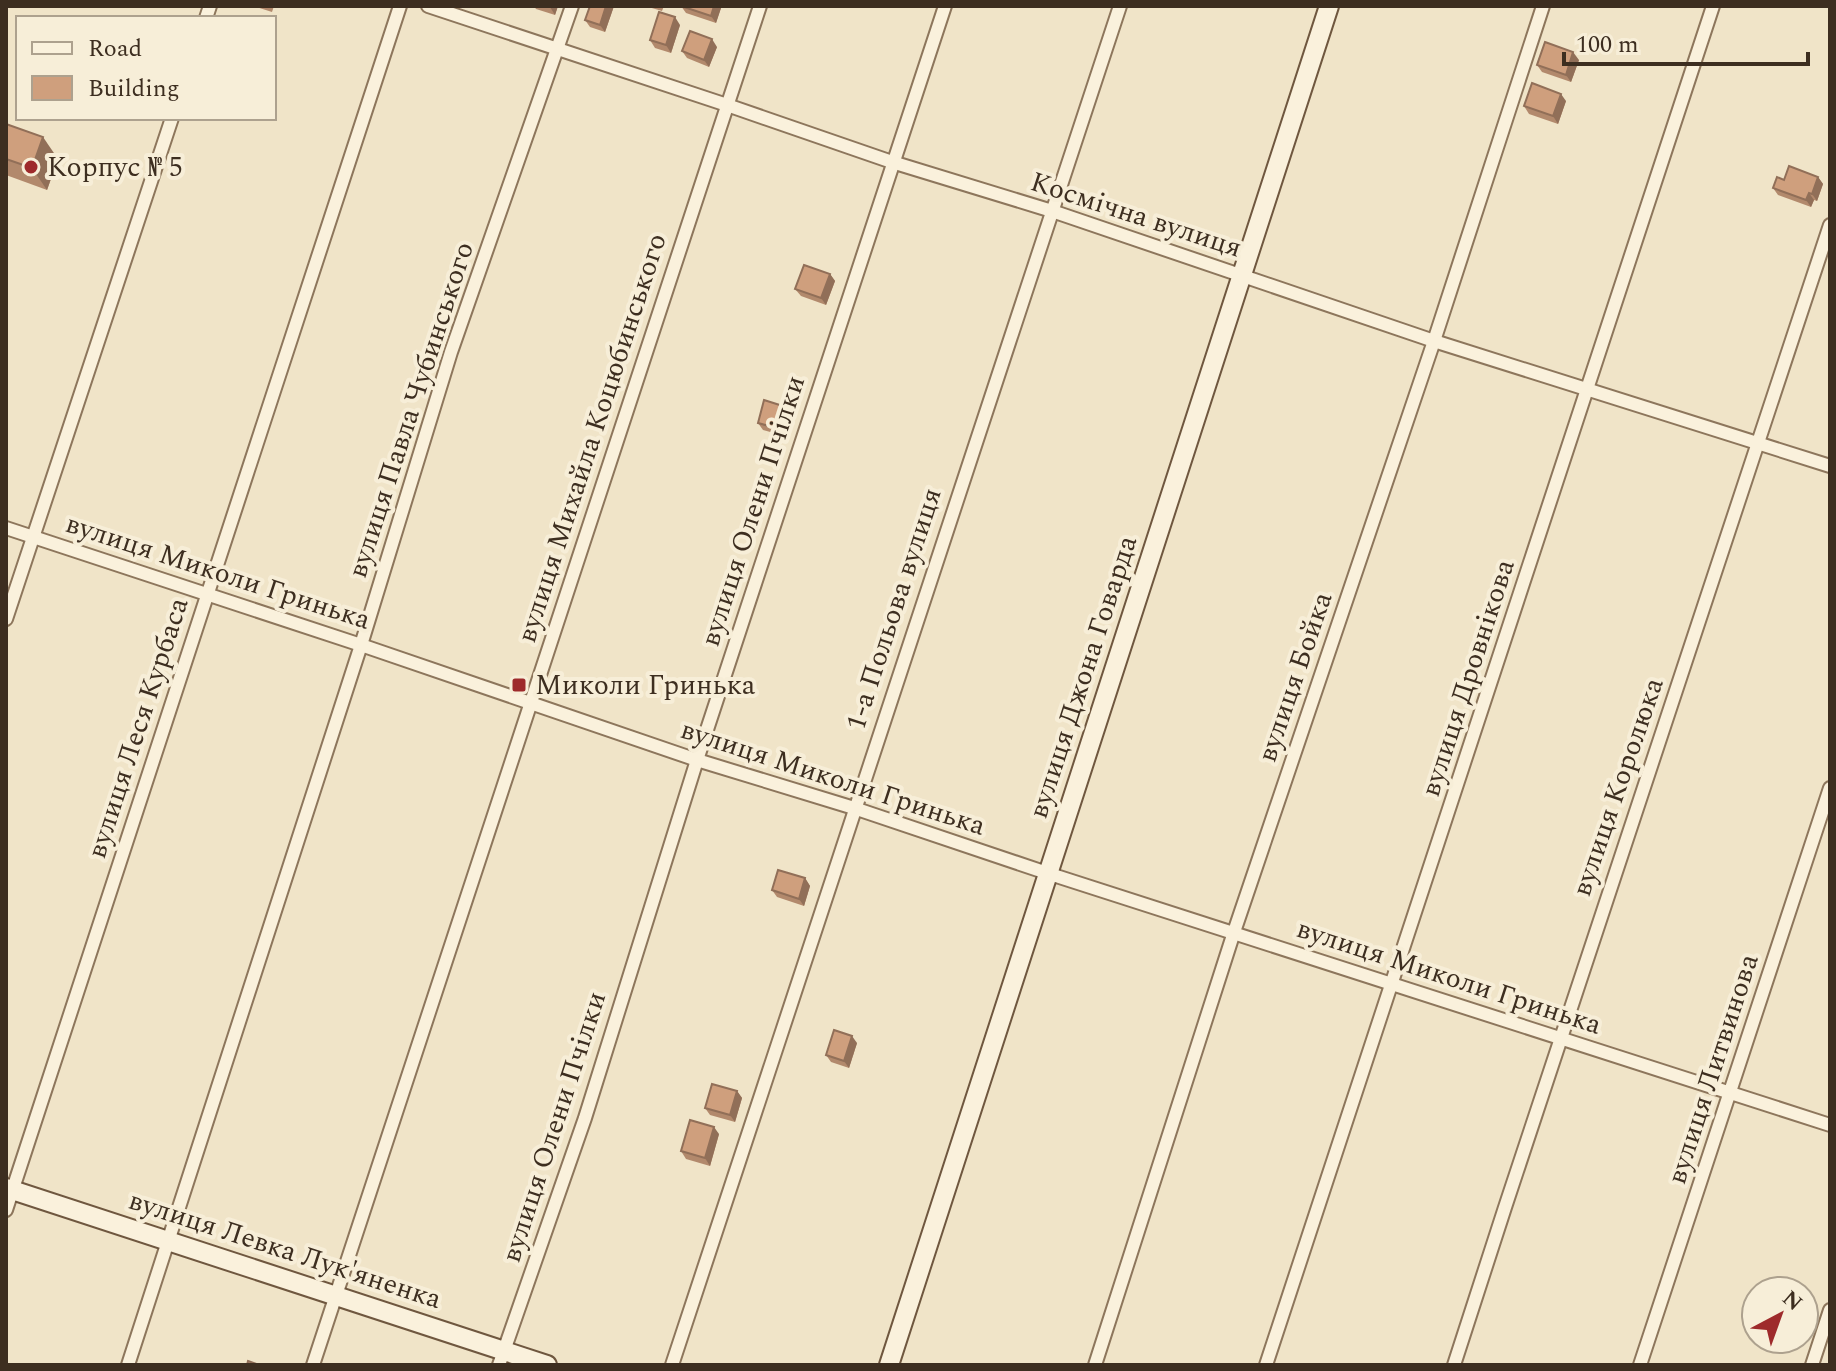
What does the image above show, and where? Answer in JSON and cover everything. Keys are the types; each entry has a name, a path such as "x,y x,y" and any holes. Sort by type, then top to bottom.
{"street":[{"name":"вулиця Леся Курбаса","path":"6,1210 9,1189 400,6"},
{"name":"Космічна вулиця","path":"428,6 892,162 1052,211 1434,341 1830,466"},
{"name":"вулиця Павла Чубинського","path":"128,1365 361,645 451,352 572,6"},
{"name":"вулиця Михайла Коцюбинського","path":"313,1365 760,6"},
{"name":"вулиця Олени Пчілки","path":"501,1358 585,1118 697,760 945,6"},
{"name":"1-а Польова вулиця","path":"672,1365 1120,6"},
{"name":"вулиця Джона Говарда","path":"889,1365 1329,6"},
{"name":"вулиця Бойка","path":"1095,1365 1234,932 1434,341 1543,6"},
{"name":"вулиця Дровнікова","path":"1266,1365 1713,6"},
{"path":"6,619 171,120"},
{"name":"вулиця Королюка","path":"1454,1365 1559,1038 1830,225"},
{"name":"вулиця Миколи Гринька","path":"6,528 697,760 854,808 1830,1125"},
{"name":"вулиця Литвинова","path":"1640,1365 1830,788"},
{"name":"вулиця Левка Лук'яненка","path":"9,1189 336,1297 501,1358 547,1365"},
{"path":"1812,1365 1830,1310"}],"building":[{"path":"590,6 606,6 600,25 585,20"},
{"path":"681,6 714,6 711,16"},
{"path":"659,12 675,17 666,45 650,40"},
{"path":"690,31 712,39 704,60 682,51"},
{"path":"1545,42 1573,52 1566,75 1537,65"},
{"path":"1532,83 1561,94 1553,116 1524,106"},
{"path":"6,124 43,137 32,168 6,159"},
{"path":"1789,166 1818,177 1812,194 1809,193 1806,200 1773,188 1777,177 1784,180"},
{"path":"804,265 830,274 821,298 795,289"},
{"path":"764,400 786,407 780,429 758,423"},
{"path":"778,870 805,878 799,899 772,890"},
{"path":"834,1030 852,1036 844,1061 826,1055"},
{"path":"712,1084 737,1091 730,1115 705,1108"},
{"path":"690,1120 714,1127 705,1158 681,1151"}],"place":[{"name":"Корпус № 5","path":"31,167"},
{"name":"Миколи Гринька","path":"519,685"}]}
